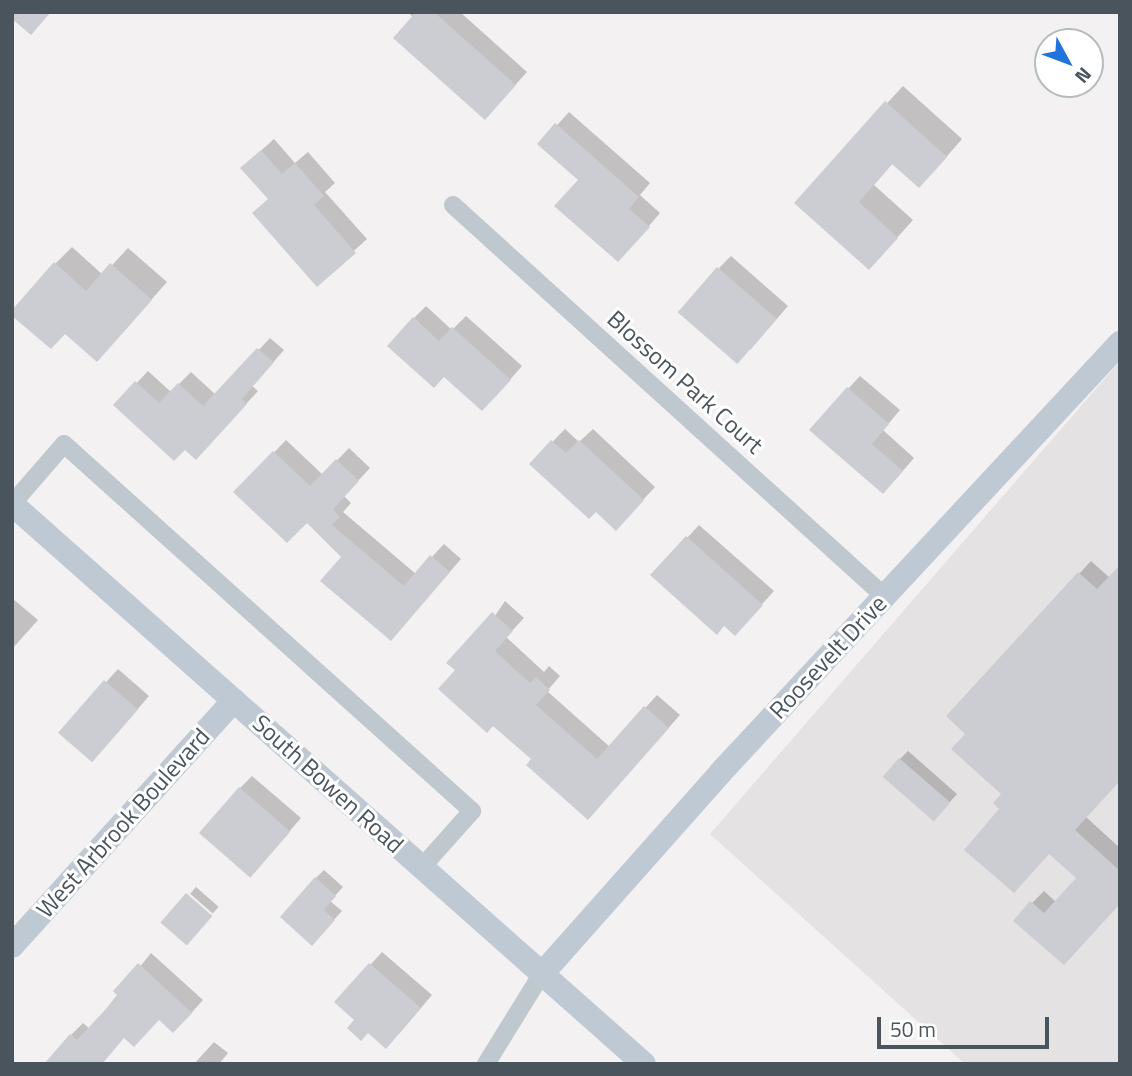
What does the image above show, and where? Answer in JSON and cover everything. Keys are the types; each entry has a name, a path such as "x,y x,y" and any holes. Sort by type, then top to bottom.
{"street":[{"name":"Blossom Park Court","path":"453,205 884,596"},
{"name":"Roosevelt Drive","path":"541,975 884,596 1120,343"},
{"path":"12,504 64,444 472,811 421,868"},
{"name":"South Bowen Road","path":"12,504 644,1064"},
{"name":"West Arbrook Boulevard","path":"12,946 234,700"},
{"path":"486,1064 541,975"}],"shaded area":[{"path":"1120,361 1120,1064 965,1064 710,834"}],"building":[{"path":"12,12 51,12 31,35 12,19"},
{"path":"416,12 434,12 516,85 485,120 393,38"},
{"path":"885,101 947,157 919,188 892,164 859,202 898,238 869,270 794,203"},
{"path":"555,123 639,197 629,209 650,227 618,262 554,206 578,180 537,144"},
{"path":"261,150 282,174 295,163 324,196 314,205 356,253 317,287 252,213 268,199 240,168"},
{"path":"54,262 86,291 110,263 152,300 97,362 65,334 51,349 12,316 12,310"},
{"path":"717,267 777,319 737,364 678,312"},
{"path":"413,317 439,341 452,327 511,380 482,411 444,377 434,388 387,346"},
{"path":"257,348 274,362 242,399 247,404 196,460 185,450 174,461 113,405 135,381 159,403 178,383 203,406"},
{"path":"847,387 889,424 872,444 903,471 883,494 809,430"},
{"path":"551,440 566,453 579,440 644,500 616,531 596,512 589,519 529,464"},
{"path":"273,451 310,486 336,459 359,481 333,509 340,517 332,525 404,586 430,555 450,572 391,641 320,581 341,557 307,523 287,543 233,492"},
{"path":"686,536 763,605 735,636 724,626 717,635 650,575"},
{"path":"1120,565 1120,781 1075,830 1120,871 1120,904 1064,965 1013,921 1030,901 1044,913 1076,878 1049,854 1014,893 964,850 999,809 993,803 1001,794 951,749 965,734 946,716 1078,572 1097,589"},
{"path":"492,612 513,631 495,651 530,683 536,677 550,690 536,705 597,759 644,706 669,728 588,820 526,765 531,759 493,726 487,733 438,689 455,670 446,663"},
{"path":"104,680 138,710 92,762 58,733"},
{"path":"899,758 950,803 934,821 883,777"},
{"path":"239,787 290,832 250,878 199,833"},
{"path":"315,877 336,896 324,910 335,920 312,946 280,917"},
{"path":"186,893 212,916 187,945 160,922"},
{"path":"138,963 192,1013 173,1033 159,1020 134,1047 124,1038 102,1064 44,1064 70,1034 77,1040 118,996 113,991"},
{"path":"369,963 421,1008 386,1049 368,1033 361,1041 347,1028 354,1020 334,1002"}]}
